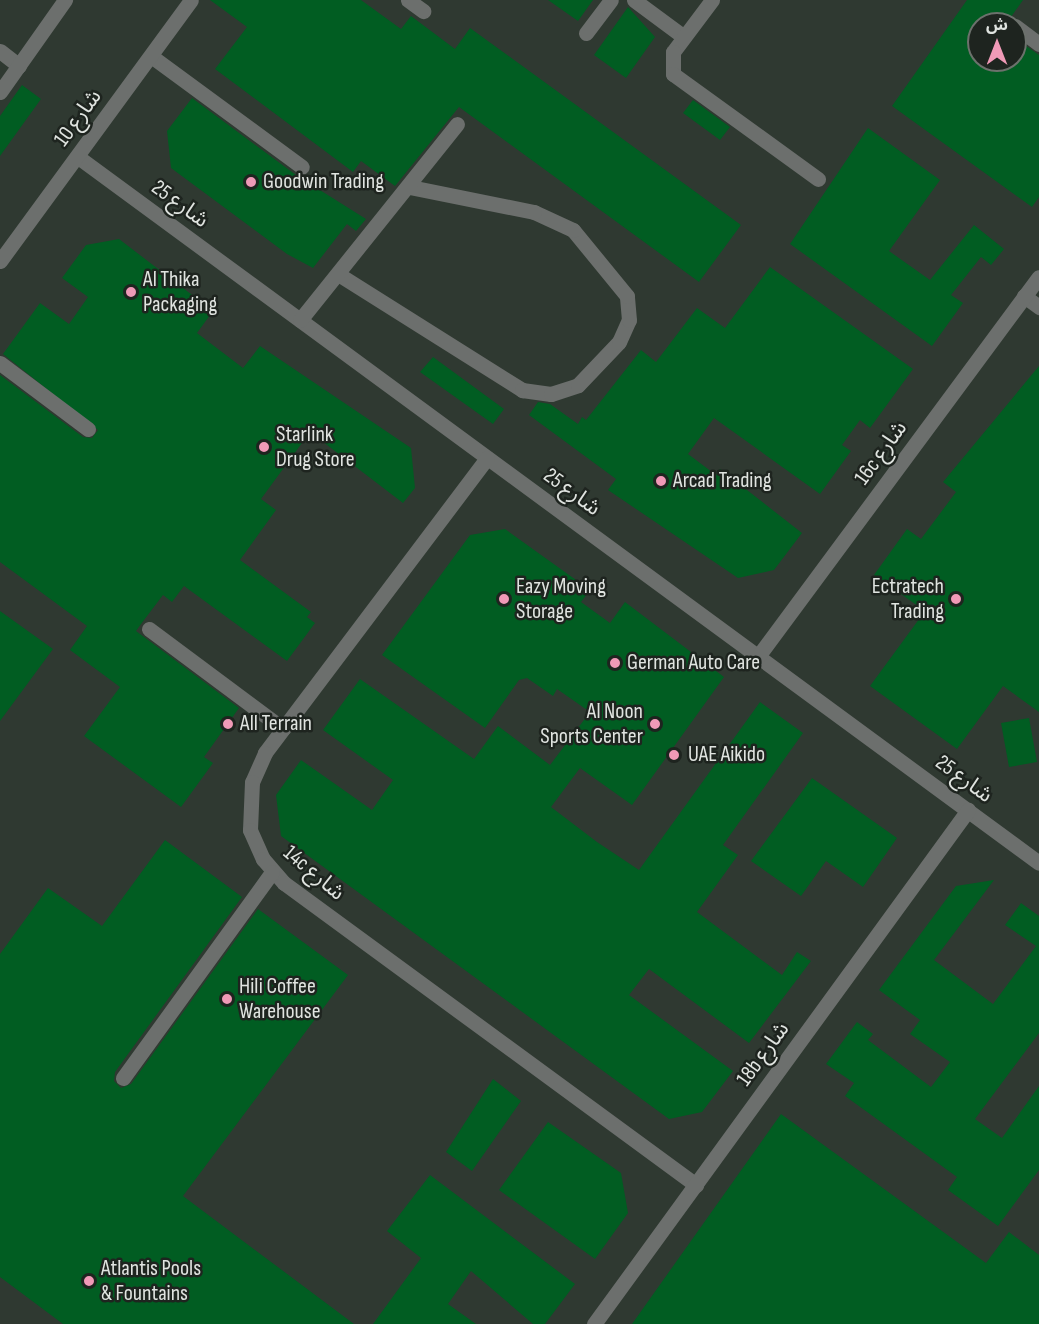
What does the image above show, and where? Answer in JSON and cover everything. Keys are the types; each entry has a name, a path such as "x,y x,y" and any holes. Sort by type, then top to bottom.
{"street":[{"path":"0,92 66,0"},
{"name":"شارع 10","path":"0,261 191,0"},
{"path":"408,0 423,11"},
{"path":"586,33 611,0"},
{"path":"634,0 684,38"},
{"path":"712,0 671,57 677,79 818,179"},
{"path":"0,51 19,66"},
{"path":"151,56 302,167"},
{"path":"300,320 410,187 457,124"},
{"name":"شارع 25","path":"78,157 1039,862"},
{"path":"338,274 522,390 551,393 578,385 619,342 629,320 627,296 573,230 534,212 410,187"},
{"name":"16c شارع","path":"759,656 1039,277"},
{"path":"1024,296 1039,307"},
{"path":"0,363 88,429"},
{"name":"14c شارع","path":"487,458 283,729 257,767 249,798 255,845 272,872 696,1185"},
{"path":"149,629 283,729"},
{"name":"18b شارع","path":"594,1324 968,810"},
{"path":"123,1078 272,872"}],"shaded area":[{"path":"0,0 1039,0 1039,1324 0,1324"}],"building":[{"path":"210,0 361,0 401,29 411,16 455,49 470,28 741,225 699,282 459,107 395,186 361,161 353,172 215,69 247,27"},
{"path":"548,0 593,0 578,21"},
{"path":"967,0 1023,0 1014,12 967,12 967,72 1027,72 1027,46 1039,55 1039,197 1032,207 892,106"},
{"path":"628,7 655,37 626,78 594,55"},
{"path":"22,85 41,99 0,156 0,116"},
{"name":"Goodwin Trading","path":"192,98 296,175 366,219 356,231 347,224 313,268 287,254 171,168 167,131"},
{"path":"693,100 730,127 720,140 683,113"},
{"path":"868,128 940,180 889,251 930,280 974,225 1004,249 991,265 981,257 951,295 963,303 932,346 790,244"},
{"path":"119,239 213,311 197,333 243,368 260,346 411,448 415,488 403,503 310,432 261,499 276,510 240,560 311,612 307,617 315,623 287,661 184,586 172,602 163,595 136,631 239,708 204,757 213,763 181,807 84,736 120,687 70,650 87,626 0,562 0,375 83,437 92,438 98,430 3,354 40,303 69,324 88,297 62,278 86,245"},
{"path":"770,267 913,369 870,428 860,420 842,445 851,451 820,494 714,418 688,454 716,475 720,469 802,533 774,570 738,578 608,490 616,479 529,415 538,402 550,404 578,424 582,417 586,420 641,350 656,362 697,308 725,328"},
{"path":"433,357 504,409 493,424 420,372"},
{"path":"1039,366 1039,712 1003,686 957,749 870,686 925,611 874,575 907,529 921,539 956,492 943,482"},
{"path":"505,529 590,590 581,602 610,623 625,602 724,677 632,805 580,768 551,807 597,842 639,870 760,702 803,733 723,845 738,855 697,912 782,975 797,952 811,961 749,1043 649,969 629,995 733,1071 702,1112 669,1119 281,836 276,795 301,760 372,810 393,780 323,730 360,679 474,759 498,726 550,765 590,712 557,689 553,696 527,678 519,680 485,728 382,655 470,535"},
{"path":"0,611 53,649 0,721"},
{"path":"1029,718 1037,762 1009,767 1001,723"},
{"path":"812,778 897,838 863,887 826,861 801,896 751,861"},
{"path":"165,840 242,897 115,1072 114,1081 121,1088 131,1084 258,909 348,975 183,1196 354,1324 63,1324 0,1277 0,954 48,888 102,926"},
{"path":"994,880 934,960 993,1004 1036,946 1005,925 1021,903 1039,916 1039,1033 975,1119 1002,1138 1039,1086 1039,1170 998,1226 948,1190 957,1177 845,1096 854,1083 826,1064 857,1022 873,1034 868,1040 931,1087 950,1062 910,1034 920,1020 879,990 956,886"},
{"path":"493,1079 521,1101 472,1171 446,1152"},
{"path":"781,1114 986,1263 1009,1232 1039,1255 1039,1324 632,1324"},
{"path":"548,1122 621,1173 628,1213 595,1259 499,1190"},
{"path":"430,1175 575,1284 545,1324 533,1324 471,1271 448,1304 476,1324 373,1324 421,1258 387,1231"}],"place":[{"name":"Goodwin Trading","path":"251,182"},
{"name":"Al Thika Packaging","path":"131,292"},
{"name":"Starlink Drug Store","path":"264,447"},
{"name":"Arcad Trading","path":"661,481"},
{"name":"Eazy Moving Storage","path":"504,599"},
{"name":"Ectratech Trading","path":"956,599"},
{"name":"German Auto Care","path":"615,663"},
{"name":"All Terrain","path":"228,724"},
{"name":"Al Noon Sports Center","path":"655,724"},
{"name":"UAE Aikido","path":"674,755"},
{"name":"Hili Coffee Warehouse","path":"227,999"},
{"name":"Atlantis Pools & Fountains","path":"89,1281"}]}
